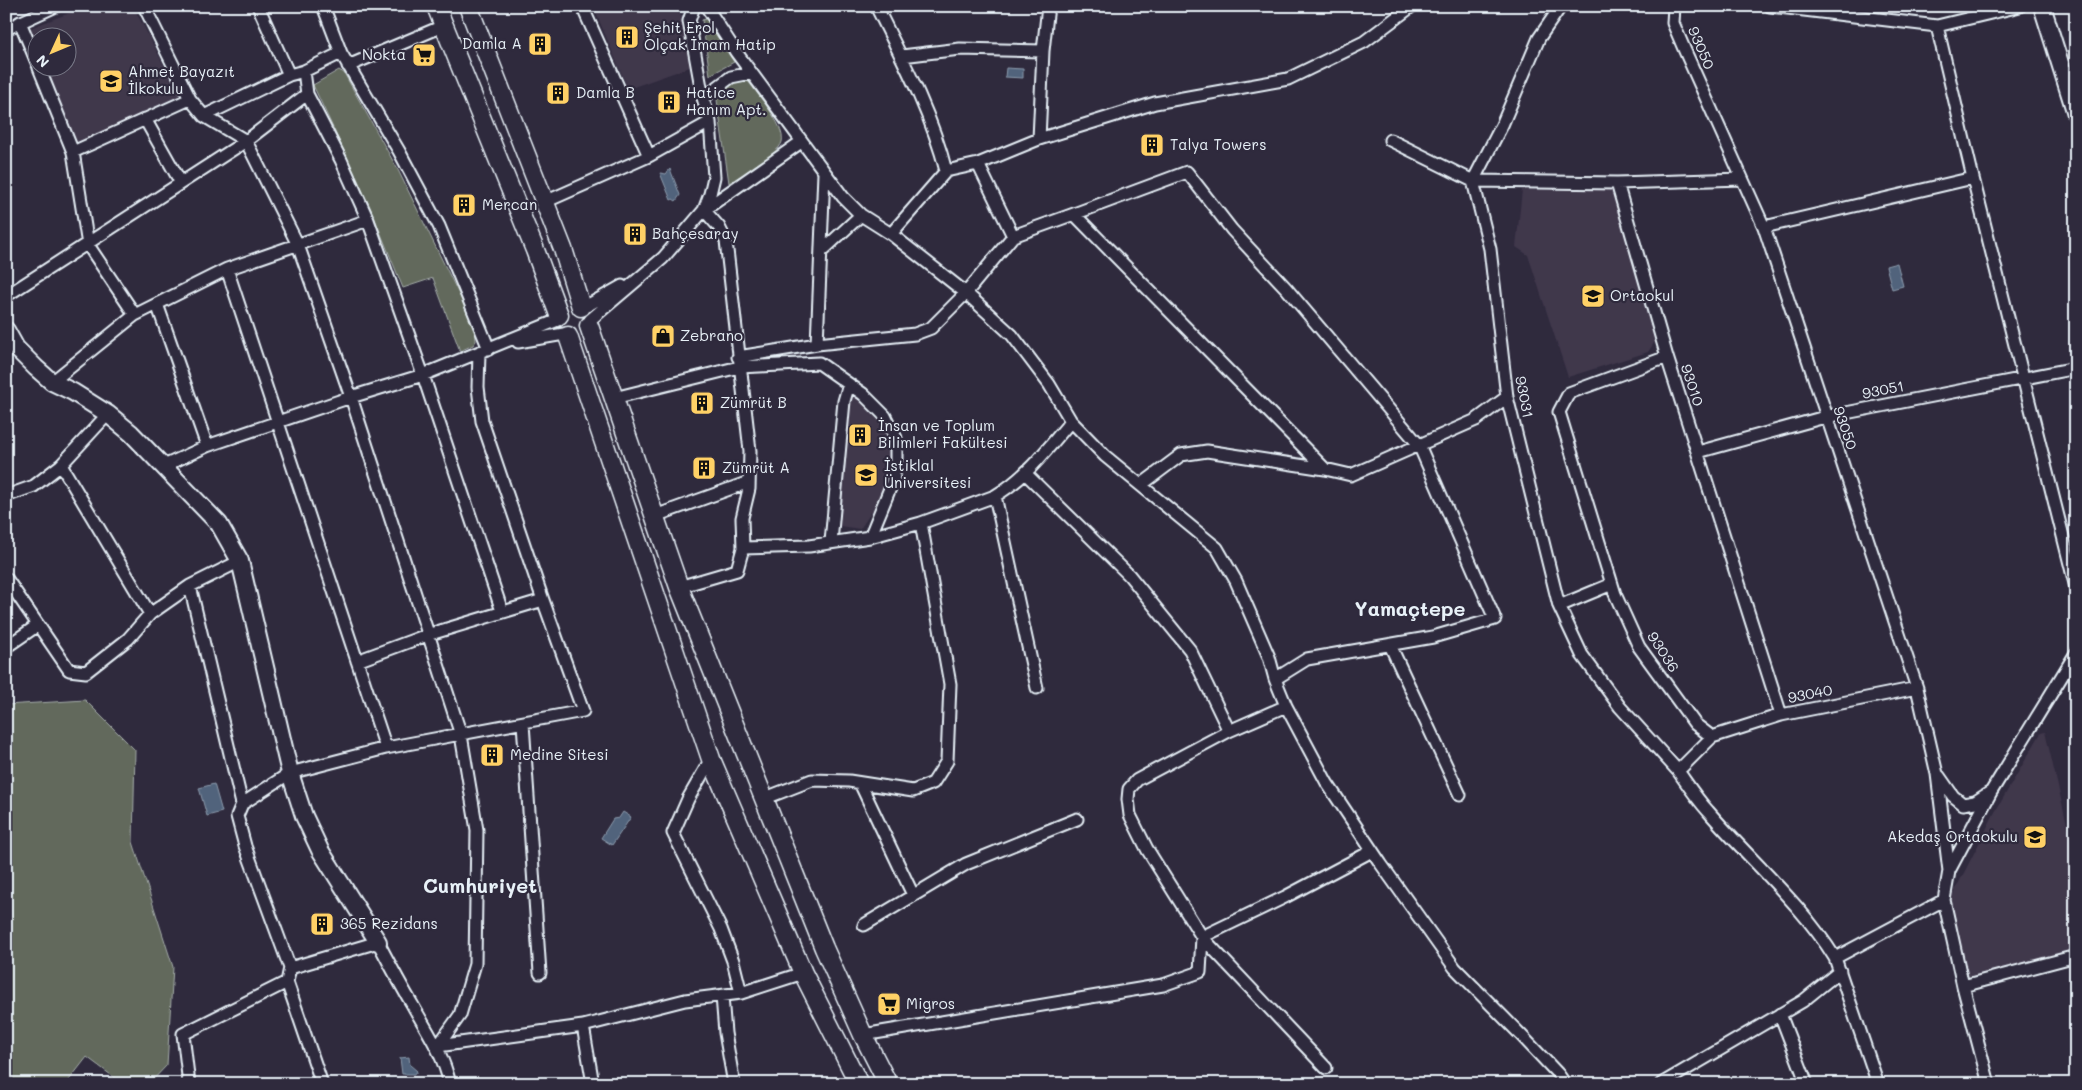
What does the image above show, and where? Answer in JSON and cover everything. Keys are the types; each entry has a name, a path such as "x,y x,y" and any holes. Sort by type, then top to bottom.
{"main road":[{"path":"436,6 536,250 711,759 803,973 860,1084"},
{"path":"468,6 563,249 679,587 824,948 863,1035 888,1084"},
{"path":"571,305 586,315 583,334 574,337 562,327 561,311 571,305"}],"street":[{"path":"6,29 56,6"},
{"path":"144,6 190,99 204,116 246,141 298,245 351,397 461,736 477,830 475,964 460,1015 438,1046"},
{"path":"258,6 289,75"},
{"path":"322,1084 287,982 290,968 245,846 237,816 242,804 290,773 386,748 461,736 583,711 482,421 478,387 489,349 439,226 400,151 341,53 323,6"},
{"path":"582,6 649,156"},
{"path":"694,6 689,21 703,98 710,122 714,177 704,210"},
{"path":"706,6 751,73 843,197 861,215 891,234 966,293 1012,335 1049,384 1071,421 1105,456 1217,548 1236,581 1269,657 1275,679 1286,706 1327,784 1455,968 1558,1074 1565,1084"},
{"path":"876,6 902,56 941,152 946,171"},
{"path":"1039,139 1043,51 1048,6"},
{"path":"891,234 946,171 978,164 1039,139 1155,103 1288,79 1364,42 1412,6"},
{"path":"1474,181 1502,125 1539,38 1561,6"},
{"name":"93050","path":"1674,6 1676,30 1764,228 1825,417 1917,688 1937,774 1949,871"},
{"path":"1770,6 1937,26 2020,6"},
{"path":"2042,6 2076,114"},
{"path":"20,22 28,42"},
{"path":"348,66 443,26"},
{"path":"1937,26 2022,378 2076,588"},
{"path":"902,56 960,49 1043,51"},
{"path":"204,116 289,75 304,71 341,53"},
{"path":"304,71 307,94 341,160 368,220 502,611"},
{"path":"703,98 731,77 751,73"},
{"path":"43,78 73,152 88,245 135,315"},
{"path":"6,296 88,245 246,141 307,94"},
{"path":"73,152 190,99"},
{"path":"145,119 181,184"},
{"path":"545,202 649,156 710,122"},
{"path":"1390,140 1474,181 1617,183 1742,179"},
{"path":"586,315 648,271 662,258 704,210 801,142"},
{"path":"978,164 1013,236"},
{"path":"817,344 824,172"},
{"path":"614,398 739,362 817,344 915,334 931,328 966,293 1013,236 1187,172 1232,230 1286,288 1419,445 1495,619 1434,637 1307,659 1275,679"},
{"path":"1764,228 1973,178"},
{"name":"93031","path":"1474,181 1490,249 1507,397 1559,606 1582,655 1620,706 1678,771"},
{"name":"93010","path":"1617,183 1667,357 1781,715"},
{"path":"679,587 737,570 742,548 742,518 749,482 750,451 726,241 718,227 704,210"},
{"path":"1074,214 1324,469"},
{"path":"822,251 861,215"},
{"path":"52,382 135,315 227,270 368,220"},
{"path":"227,270 386,748"},
{"path":"157,304 206,446"},
{"path":"164,466 206,446 351,397 423,376 489,349 562,327"},
{"path":"6,330 16,348 52,382 73,392 108,414 131,433 219,524 240,561 290,773 304,816 320,850 378,942 412,1004 438,1046 446,1066 450,1084"},
{"name":"93036","path":"1667,357 1569,393 1559,412 1612,584 1639,647 1695,724 1712,736"},
{"path":"739,362 819,363 863,394 885,416 896,438 896,463 892,481 870,536"},
{"name":"93051","path":"1698,452 1825,417 2076,368"},
{"path":"832,542 844,401 849,384"},
{"path":"1141,485 1181,455 1207,451 1351,475 1476,420 1507,397"},
{"path":"6,496 34,486 62,465 108,414"},
{"path":"742,548 809,546 870,536 921,523 996,496 1026,474 1071,421"},
{"path":"62,465 150,614"},
{"path":"1026,474 1129,575 1190,650 1229,731"},
{"path":"655,516 749,482"},
{"path":"996,496 1038,688"},
{"path":"763,799 812,780 860,783 913,791 933,783 947,761 950,684 921,523"},
{"path":"6,578 69,670 86,672 128,639 150,614 190,586 240,561"},
{"path":"1559,606 1612,584"},
{"path":"190,586 242,804"},
{"path":"357,661 502,611 543,600"},
{"path":"6,647 38,625"},
{"path":"1390,645 1460,795"},
{"path":"1989,1084 1963,986 1944,900 1949,871 1991,792 2076,652"},
{"name":"93040","path":"1712,736 1781,715 1917,688"},
{"path":"1286,706 1229,731 1137,780 1129,789 1128,799 1130,815 1146,848 1202,937 1326,1068"},
{"path":"523,723 540,973"},
{"path":"1712,736 1678,771 1706,810 1801,912 1835,958 1878,1084"},
{"path":"711,759 688,799 673,833 721,929 733,961 741,993"},
{"path":"1937,774 1952,796 1963,804 1975,802 1991,792"},
{"path":"860,783 913,896"},
{"path":"864,925 966,864 1077,819"},
{"path":"1202,937 1285,897 1372,851"},
{"path":"1835,958 1944,900"},
{"path":"863,1035 1163,985 1200,972 1202,937"},
{"path":"290,968 378,942"},
{"path":"1963,986 2076,956"},
{"path":"1661,1084 1803,1001 1840,971"},
{"path":"438,1046 583,1026 685,1000 741,993 803,973"},
{"path":"189,1084 183,1034 287,982"},
{"path":"722,996 725,1033 734,1084"},
{"path":"1780,1014 1807,1084"},
{"path":"583,1026 593,1084"}],"shaded area":[{"name":"Ahmet Bayazıt İlkokulu","path":"88,6 133,6 179,94 176,100 78,144 73,137 49,78 78,78 78,28 30,28"},
{"path":"593,6 676,6 682,18 690,67 628,89"},
{"name":"Ortaokul","path":"1612,189 1658,337 1648,352 1568,377 1528,255 1516,247 1522,190"},
{"name":"İstiklal Üniversitesi","path":"853,392 873,407 886,424 891,459 886,490 860,529 840,526 848,403"},
{"name":"Akedaş Ortaokulu","path":"2045,732 2076,862 2076,950 1971,977 1963,970 1948,904 1995,812 2041,733"}],"green space":[{"path":"706,19 734,62 710,75 702,20"},
{"path":"339,70 344,73 398,170 475,327 476,341 473,345 460,351 433,278 403,288 370,207 313,85"},
{"path":"746,78 775,118 782,135 782,142 767,159 729,183 716,93 723,85"},
{"path":"85,700 135,750 133,842 173,967 167,1065 149,1084 123,1084 87,1057 66,1084 6,1084 6,705"}],"water":[{"path":"1006,68 1023,69 1023,78 1005,77"},
{"path":"670,169 680,195 676,201 671,200 660,173 666,174"},
{"path":"1897,263 1903,286 1892,289 1886,266"},
{"path":"214,784 222,812 207,816 199,788"},
{"path":"623,812 631,817 612,845 601,838 613,819 619,818"},
{"path":"409,1057 410,1065 417,1071 415,1074 402,1074 400,1058"}],"place":[{"name":"Şehit Erol Olçak İmam Hatip","path":"627,37"},
{"name":"Damla A","path":"540,44"},
{"name":"Nokta","path":"424,55"},
{"name":"Ahmet Bayazıt İlkokulu","path":"111,81"},
{"name":"Damla B","path":"558,93"},
{"name":"Hatice Hanım Apt.","path":"669,102"},
{"name":"Talya Towers","path":"1152,145"},
{"name":"Mercan","path":"464,205"},
{"name":"Bahçesaray","path":"635,234"},
{"name":"Ortaokul","path":"1593,296"},
{"name":"Zebrano","path":"663,336"},
{"name":"Zümrüt B","path":"702,403"},
{"name":"İnsan ve Toplum Bilimleri Fakültesi","path":"860,435"},
{"name":"Zümrüt A","path":"704,468"},
{"name":"İstiklal Üniversitesi","path":"866,475"},
{"name":"Medine Sitesi","path":"492,755"},
{"name":"Akedaş Ortaokulu","path":"2035,837"},
{"name":"365 Rezidans","path":"322,924"},
{"name":"Migros","path":"889,1004"}],"district":[{"name":"Yamaçtepe","path":"1410,609"},
{"name":"Cumhuriyet","path":"480,886"}]}
